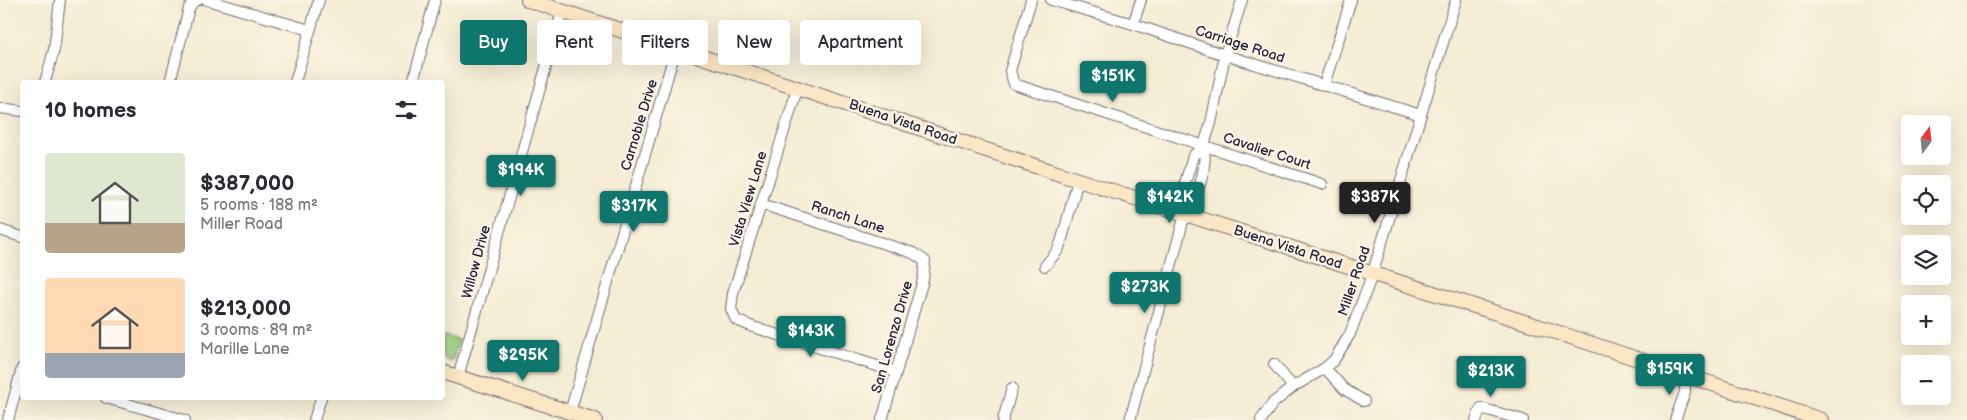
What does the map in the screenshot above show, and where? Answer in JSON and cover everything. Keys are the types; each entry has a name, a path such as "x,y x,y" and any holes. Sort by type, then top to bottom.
{"street":[{"path":"46,80 54,50 60,0"},
{"path":"171,80 189,8 194,1 198,0"},
{"path":"207,0 310,30"},
{"path":"297,80 319,0"},
{"path":"414,80 435,0"},
{"name":"Buena Vista Road","path":"528,0 622,30"},
{"name":"Cavalier Court","path":"1031,0 1010,71 1014,84 1322,184"},
{"name":"Carriage Road","path":"1051,0 1134,24 1225,55 1421,115"},
{"path":"1134,24 1141,0"},
{"path":"1130,420 1185,214 1194,202 1206,160 1204,145 1211,123 1225,55 1242,0"},
{"path":"1324,85 1352,0"},
{"name":"Miller Road","path":"1261,420 1273,403 1293,387 1325,368 1341,350 1350,334 1372,274 1456,0"},
{"name":"Willow Drive","path":"458,377 562,11"},
{"name":"Buena Vista Road","path":"708,58 1078,180 1556,332 1821,420"},
{"name":"Carnoble Drive","path":"570,412 671,65"},
{"name":"Vista View Lane","path":"798,87 733,293 731,309 736,320 753,327 896,372"},
{"path":"0,108 20,110"},
{"path":"1045,266 1058,250 1078,180"},
{"name":"Ranch Lane","path":"761,204 913,252 925,261"},
{"path":"0,230 20,236"},
{"name":"San Lorenzo Drive","path":"882,420 923,280 925,261"},
{"path":"1274,364 1293,387"},
{"path":"1325,368 1344,389 1364,401"},
{"path":"445,373 595,420"},
{"path":"1675,420 1685,392 1685,376"},
{"path":"8,420 20,377"},
{"path":"1003,420 1012,388"},
{"path":"113,400 185,420"},
{"path":"314,420 320,400"},
{"path":"1476,420 1481,408 1523,420"}],"green space":[{"path":"445,336 459,340 452,362 445,360"}]}
